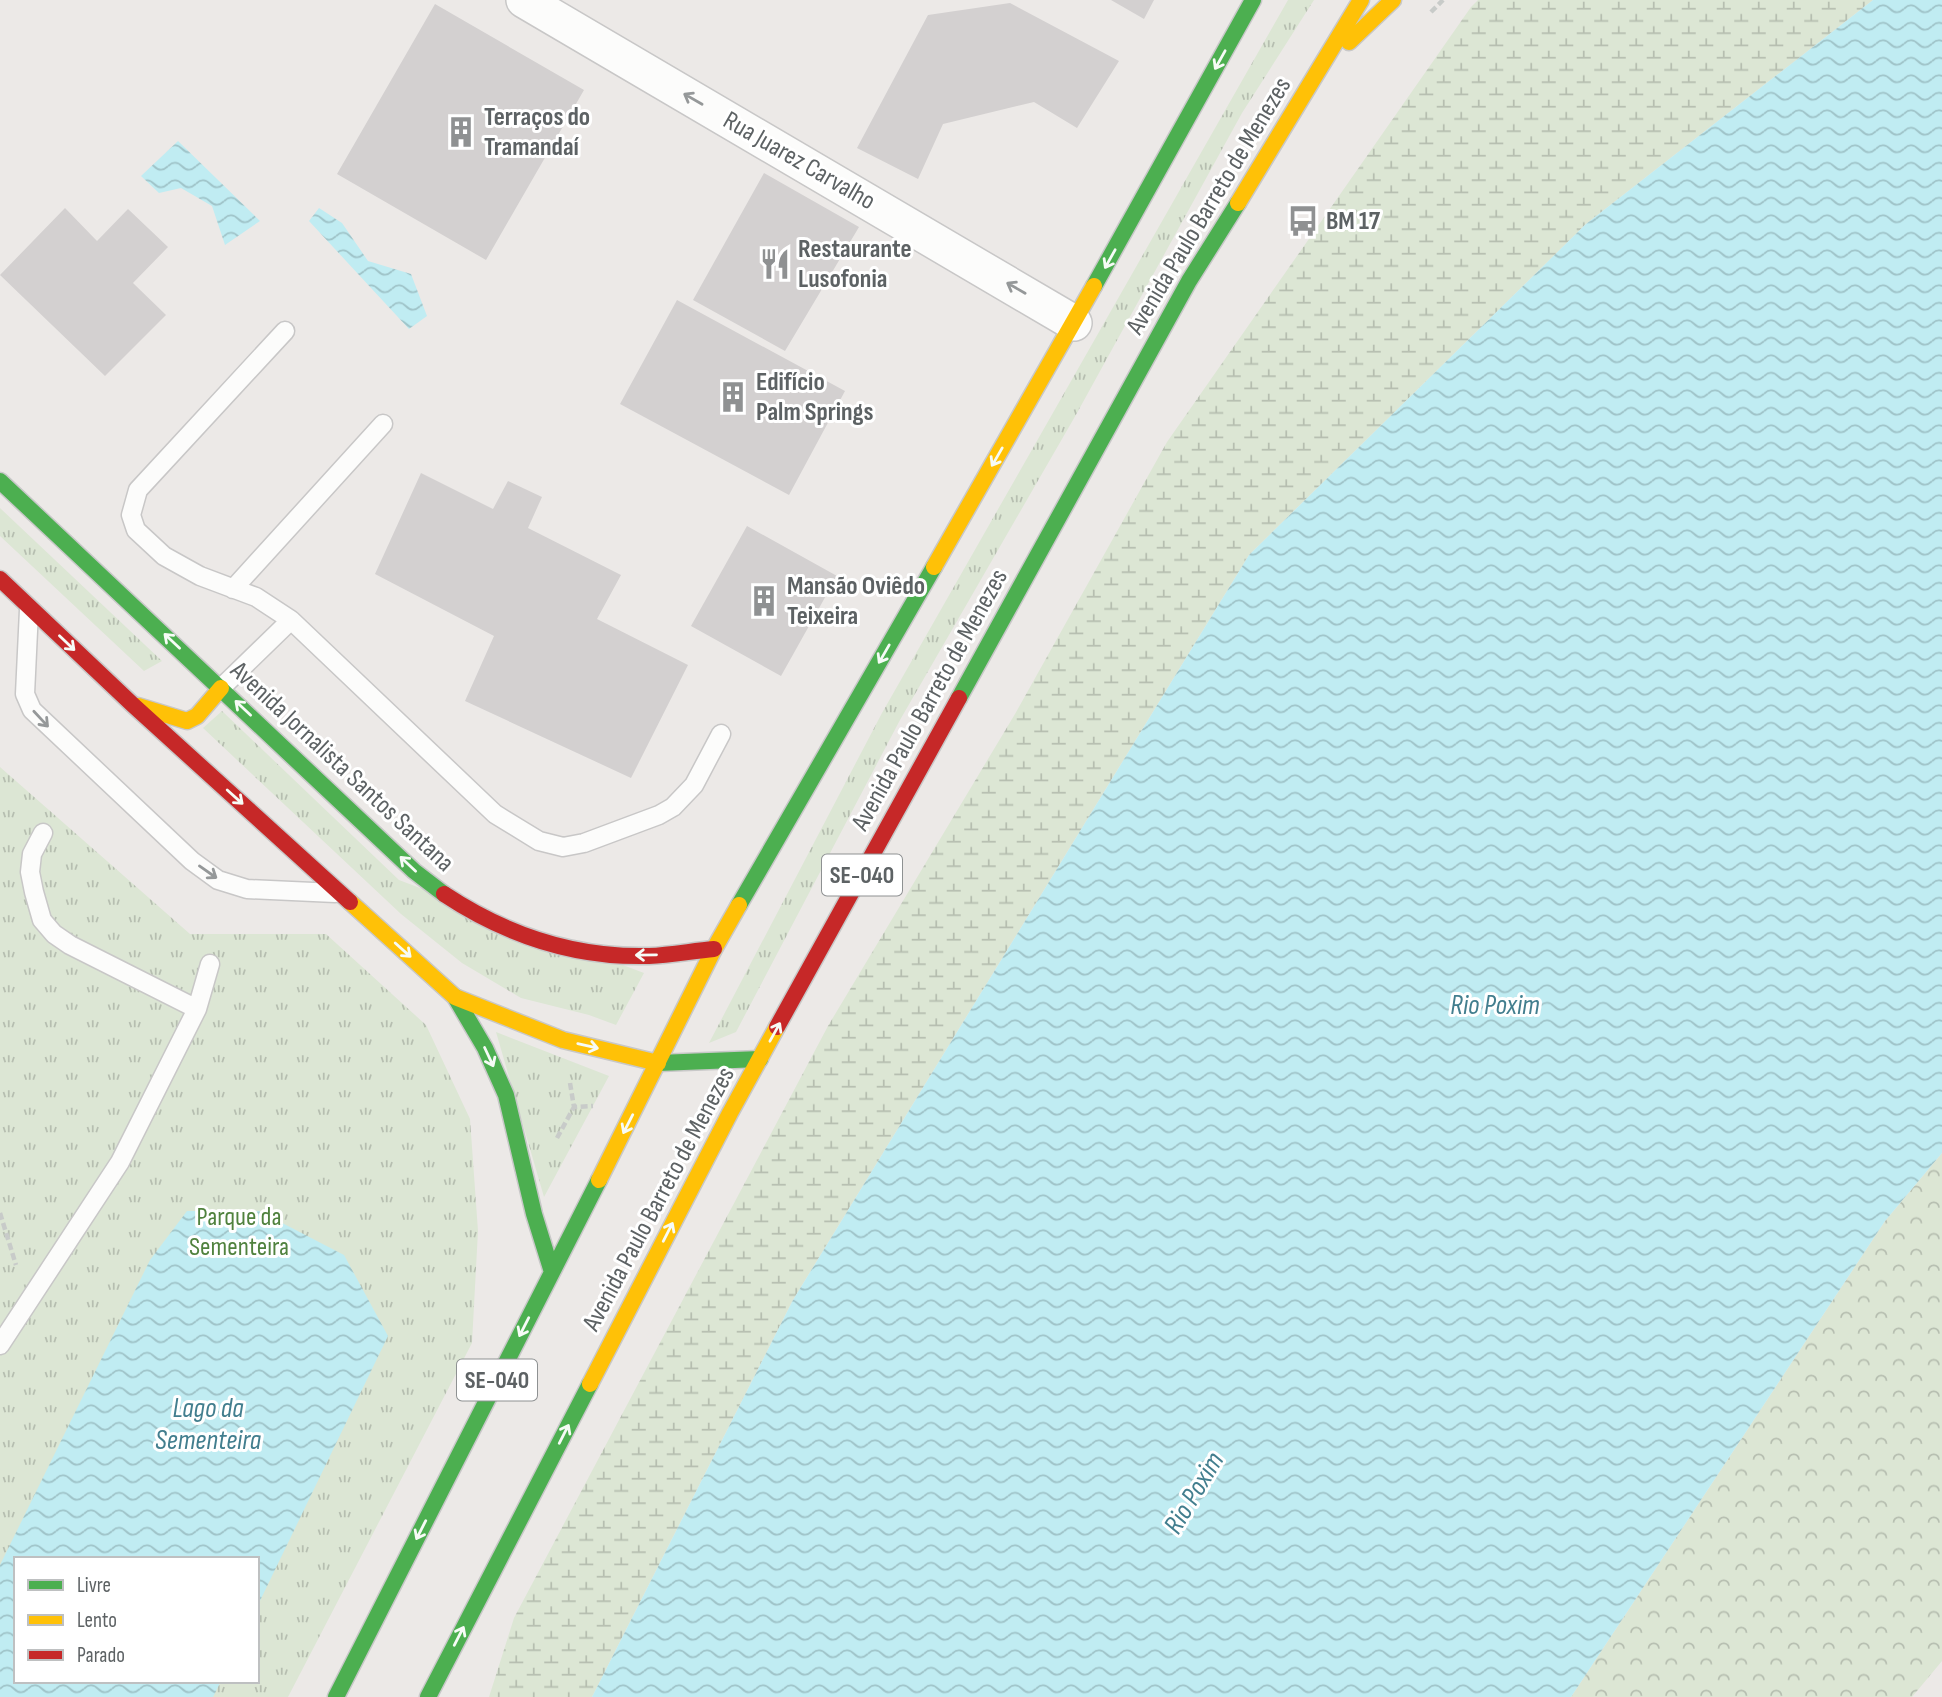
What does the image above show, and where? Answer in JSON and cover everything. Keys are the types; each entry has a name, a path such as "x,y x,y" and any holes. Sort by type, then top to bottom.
{"main road":[{"name":"SE-040","path":"336,1697 714,949 1074,323 1253,0"},
{"name":"Avenida Paulo Barreto de Menezes","path":"428,1697 730,1113 1189,281 1322,67 1360,0"},
{"path":"1322,67 1393,0"},
{"name":"Avenida Jornalista Santos Santana","path":"0,481 414,871 446,897 504,930 562,948 645,956 714,949"},
{"path":"0,579 132,705 455,997 485,1048 506,1095 534,1214 552,1272"},
{"path":"132,705 187,721 197,716 221,688"},
{"path":"455,997 563,1040 658,1063 760,1059"}],"street":[{"name":"Rua Juarez Carvalho","path":"524,0 1074,323"}],"lane":[{"path":"285,331 138,490 131,515 136,530 164,556 200,576 256,597 290,620 495,814 539,841 563,847 584,843 659,815 673,807 694,785 721,734"},
{"path":"233,589 383,424"},
{"path":"29,607 25,694 32,710 192,861 218,880 247,890 341,893"},
{"path":"221,688 290,620"},
{"path":"43,833 32,854 30,872 42,920 54,934 70,945 197,1009"},
{"path":"0,1345 120,1162 197,1009 210,964"}],"path":[{"path":"0,1213 28,1303"}],"green space":[{"path":"1288,0 1314,0 1242,113 1077,413 900,720 736,1032 709,1043 882,713"},
{"path":"1478,0 1873,0 1586,224 1249,555 793,1300 592,1697 489,1697 514,1618 828,1026 1015,714 1167,442"},
{"path":"0,508 162,661 144,671 0,536"},
{"path":"222,711 399,880 644,973 616,1025 589,1015 521,998 462,963 401,914 203,728"},
{"name":"Parque da Sementeira","path":"0,767 190,934 326,934 426,1025 470,1119 478,1231 472,1343 288,1697 0,1697"},
{"path":"496,1032 609,1076 544,1197"},
{"path":"1942,1153 1942,1661 1912,1697 1571,1697 1885,1221"}],"water":[{"name":"Rio Poxim","path":"1873,0 1942,0 1942,1153 1885,1221 1571,1697 592,1697 793,1300 1249,555 1586,224"},
{"path":"178,141 260,221 225,245 212,206 181,188 159,193 141,176"},
{"path":"319,208 342,223 368,261 411,274 427,316 409,329 309,221"},
{"name":"Lago da Sementeira","path":"187,1211 259,1211 344,1255 388,1336 259,1603 259,1557 14,1557 14,1683 220,1683 213,1697 0,1697 0,1565 150,1260"}],"building":[{"path":"1111,0 1154,0 1144,19"},
{"path":"1010,3 1119,61 1077,128 1034,102 943,124 918,179 857,148 928,15"},
{"name":"Terraços do Tramandaí","path":"435,4 584,90 486,260 337,174"},
{"name":"Restaurante Lusofonia","path":"764,173 859,227 785,351 693,300"},
{"path":"65,208 97,241 128,209 168,247 133,283 166,315 105,376 0,275"},
{"name":"Edifício Palm Springs","path":"677,300 845,391 789,495 620,404"},
{"path":"421,473 493,509 508,481 542,497 528,528 621,575 597,619 688,665 631,778 465,701 494,636 375,574"},
{"name":"Mansão Oviêdo Teixeira","path":"747,526 837,576 781,676 691,626"}],"traffic: fast":[{"path":"1094,286 1253,0"},
{"path":"959,698 1189,281 1238,203"},
{"path":"0,481 414,871 444,894"},
{"path":"739,905 934,567"},
{"path":"455,997 485,1048 506,1095 534,1214 552,1272"},
{"path":"658,1063 760,1059"},
{"path":"336,1697 599,1180"},
{"path":"428,1697 590,1384"}],"traffic: slow":[{"path":"1238,203 1361,0"},
{"path":"1349,42 1393,0"},
{"path":"934,567 1094,286"},
{"path":"138,706 187,721 197,716 221,688"},
{"path":"350,902 455,997 563,1040 658,1063"},
{"path":"599,1180 714,949 739,905"},
{"path":"590,1384 777,1027"}],"traffic: jam":[{"path":"0,579 133,705 350,902"},
{"path":"777,1027 959,698"},
{"path":"444,894 516,932 568,948 621,956 649,956 714,949"}],"place":[{"name":"Terraços do Tramandaí","path":"461,132"},
{"name":"BM 17","path":"1303,221"},
{"name":"Restaurante Lusofonia","path":"775,264"},
{"name":"Edifício Palm Springs","path":"733,397"},
{"name":"Mansão Oviêdo Teixeira","path":"764,601"}]}
